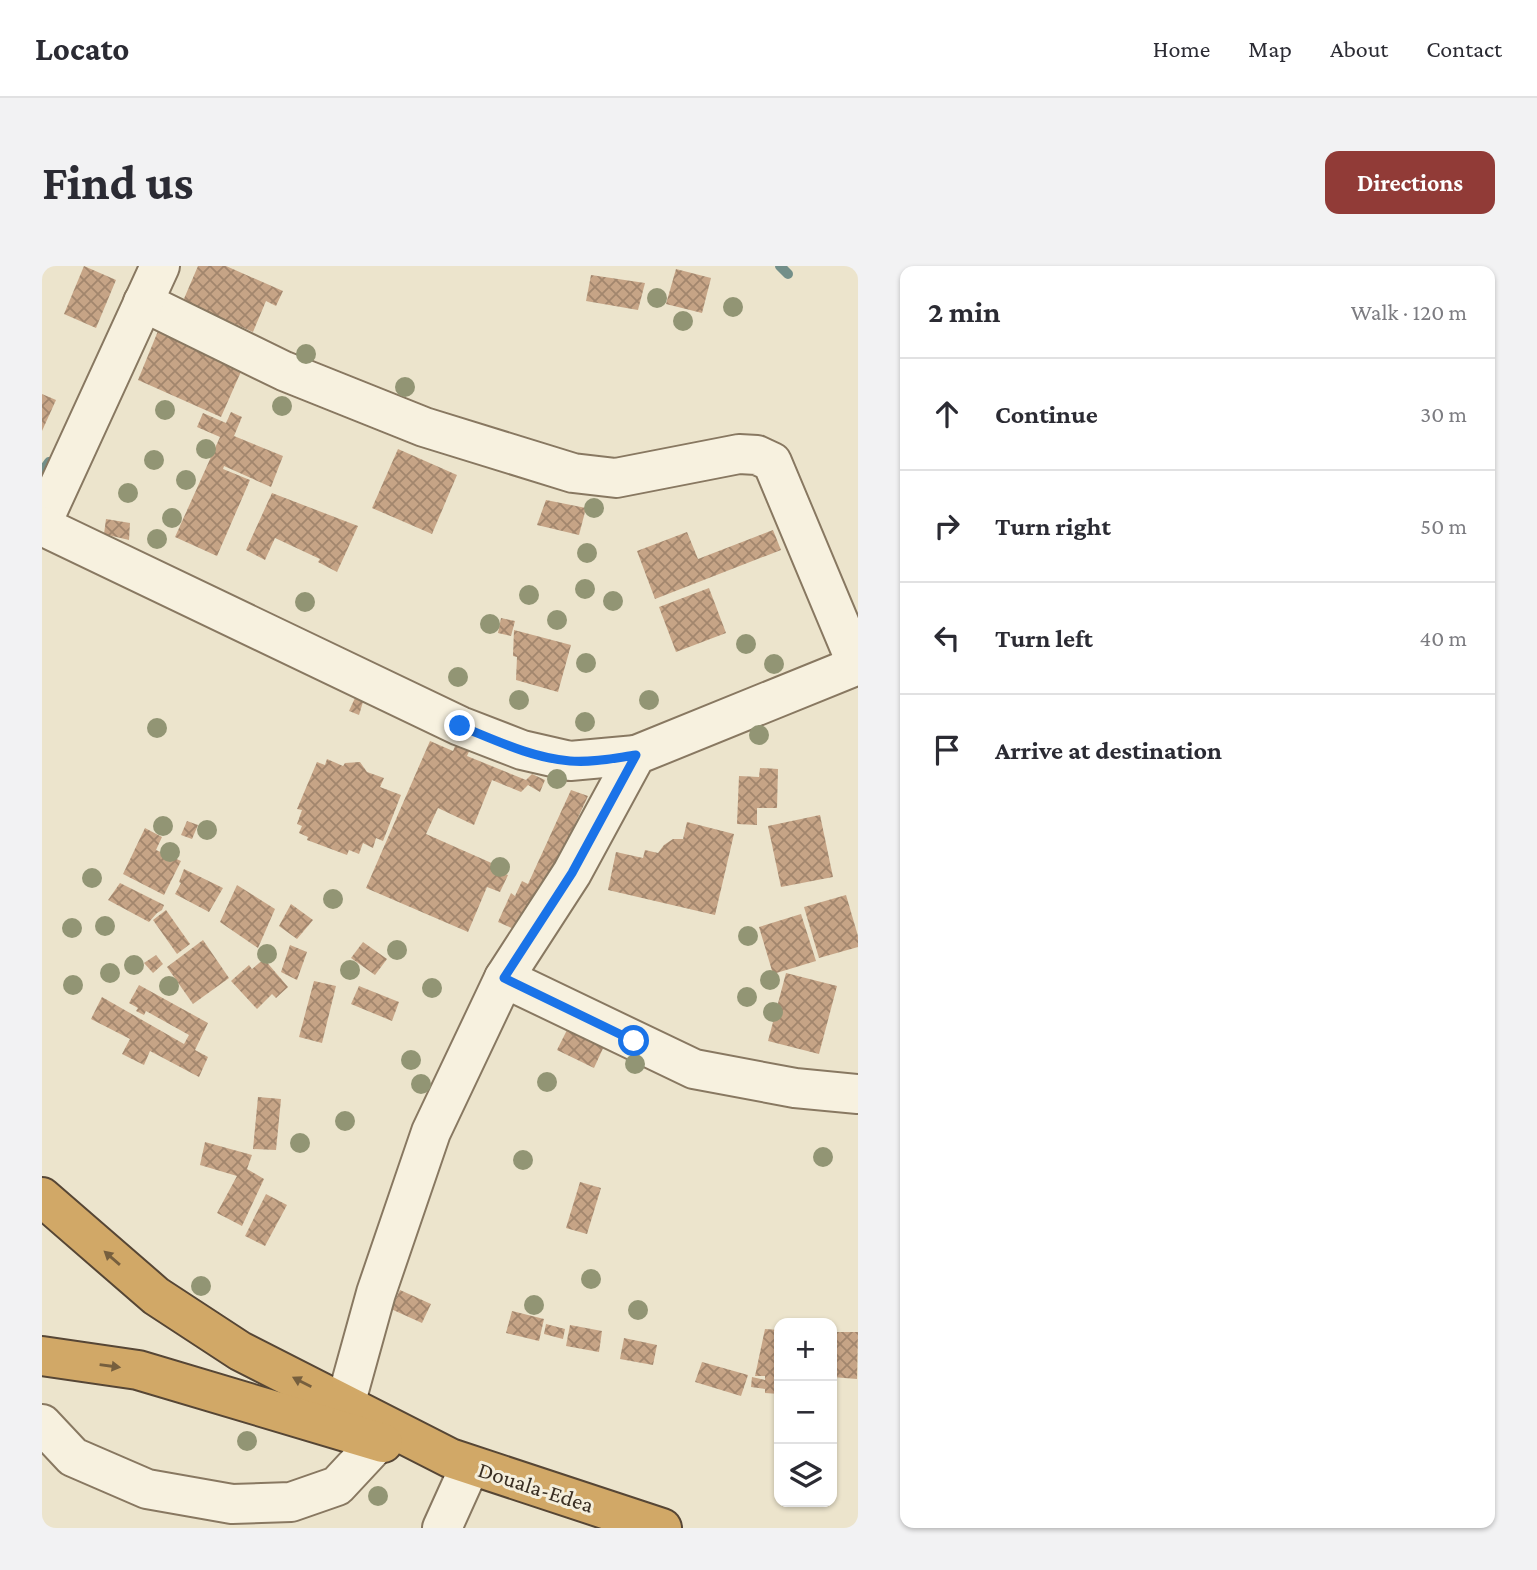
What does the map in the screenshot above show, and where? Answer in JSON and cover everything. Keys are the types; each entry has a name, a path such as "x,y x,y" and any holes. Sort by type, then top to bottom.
{"highway":[{"path":"42,1197 156,1296 240,1351 460,1462"},
{"path":"42,1356 138,1370 378,1442 460,1462"},
{"name":"Douala-Edea","path":"460,1462 662,1528"}],"street":[{"path":"143,302 309,382 424,427 573,473 616,478 739,454 757,455 772,463 858,665 636,755 570,761 522,750 447,720 42,524 143,302 160,266"},
{"path":"345,1405 376,1293 431,1132 504,978 572,873 636,755"},
{"path":"504,978 694,1069 795,1088 858,1094"},
{"path":"42,1424 73,1457 147,1489 232,1504 291,1502 337,1486 378,1442"},
{"path":"442,1528 460,1462"}],"building":[{"path":"84,266 116,280 96,328 64,314"},
{"path":"198,266 226,266 283,291 276,306 266,301 253,332 183,301"},
{"path":"676,269 711,278 702,313 666,304"},
{"path":"591,275 645,283 638,310 586,301"},
{"path":"158,331 243,367 221,417 138,380"},
{"path":"42,394 56,400 42,431"},
{"path":"231,412 242,417 234,436 283,456 271,487 224,466 223,469 250,480 217,556 175,537 220,437 197,427 203,413 226,423"},
{"path":"398,449 457,475 432,534 372,508"},
{"path":"272,493 358,526 337,572 318,562 320,559 275,538 265,560 246,550"},
{"path":"546,500 586,508 579,535 537,525"},
{"path":"106,519 130,523 129,540 104,534"},
{"path":"773,530 781,550 655,599 637,551 687,532 698,559"},
{"path":"709,588 726,633 676,652 659,607"},
{"path":"501,618 515,621 511,636 498,633"},
{"path":"514,630 571,645 558,692 516,680"},
{"path":"355,698 363,702 359,715 349,711"},
{"path":"430,741 453,751 457,742 471,747 467,756 526,780 532,774 545,780 540,792 528,785 521,792 492,780 474,825 438,808 426,834 496,865 494,869 508,875 500,892 487,887 468,932 366,888"},
{"path":"327,759 343,766 345,763 360,762 367,772 384,778 380,787 401,795 383,841 376,838 373,848 363,843 359,854 349,850 347,855 307,840 308,837 299,833 302,826 297,824 302,810 297,809 317,762 325,765"},
{"path":"760,768 778,769 777,808 757,808 757,825 737,824 739,776 759,777"},
{"path":"571,790 588,796 544,891 514,929 498,922 511,893 515,896 522,881 528,884"},
{"path":"820,815 833,877 781,887 768,826"},
{"path":"187,821 198,825 192,839 181,835"},
{"path":"687,822 734,834 715,915 608,890 616,852 643,858 645,850 658,853 673,839 683,839"},
{"path":"145,828 162,837 156,850 181,861 164,895 123,874"},
{"path":"184,869 223,888 209,912 175,894"},
{"path":"120,883 164,905 162,910 149,922 108,900"},
{"path":"237,885 275,909 258,948 220,922"},
{"path":"846,895 858,936 858,947 819,958 804,907"},
{"path":"291,904 313,920 297,939 279,926"},
{"path":"166,910 190,944 177,954 153,920"},
{"path":"801,914 816,961 773,974 759,927"},
{"path":"203,940 229,978 193,1004 167,967"},
{"path":"363,942 387,959 375,975 351,958"},
{"path":"290,945 307,952 297,980 281,972"},
{"path":"156,955 163,964 153,973 144,963"},
{"path":"264,959 288,987 276,998 272,994 257,1009 231,981 249,965 252,969"},
{"path":"786,973 837,986 819,1054 768,1041"},
{"path":"314,981 336,986 322,1043 299,1037"},
{"path":"139,985 208,1023 195,1050 208,1057 199,1077 150,1051 144,1065 122,1054 130,1039 91,1019 102,997 184,1044 189,1035 146,1011 144,1015 136,1011 138,1008 129,1003"},
{"path":"359,986 399,1002 392,1021 351,1004"},
{"path":"568,1028 605,1044 594,1068 557,1050"},
{"path":"258,1097 281,1099 276,1150 253,1149"},
{"path":"205,1142 252,1155 247,1169 264,1179 242,1226 217,1213 237,1176 200,1165"},
{"path":"580,1182 601,1188 587,1234 566,1228"},
{"path":"266,1194 287,1205 265,1246 245,1236"},
{"path":"400,1290 431,1304 422,1323 391,1309"},
{"path":"512,1311 544,1319 539,1341 506,1333"},
{"path":"546,1324 565,1329 563,1339 544,1334"},
{"path":"570,1325 602,1331 599,1352 566,1346"},
{"path":"765,1329 774,1330 774,1394 751,1387 752,1377 765,1380 765,1376 755,1376"},
{"path":"837,1332 858,1332 857,1379 837,1377"},
{"path":"624,1338 657,1345 653,1365 620,1359"},
{"path":"702,1362 748,1375 741,1396 695,1382"}],"waterway":[{"path":"780,266 788,274"},
{"path":"42,472 49,462"}],"route":[{"path":"460,726 522,750 570,761 636,755 572,873 504,978 634,1041"}]}
